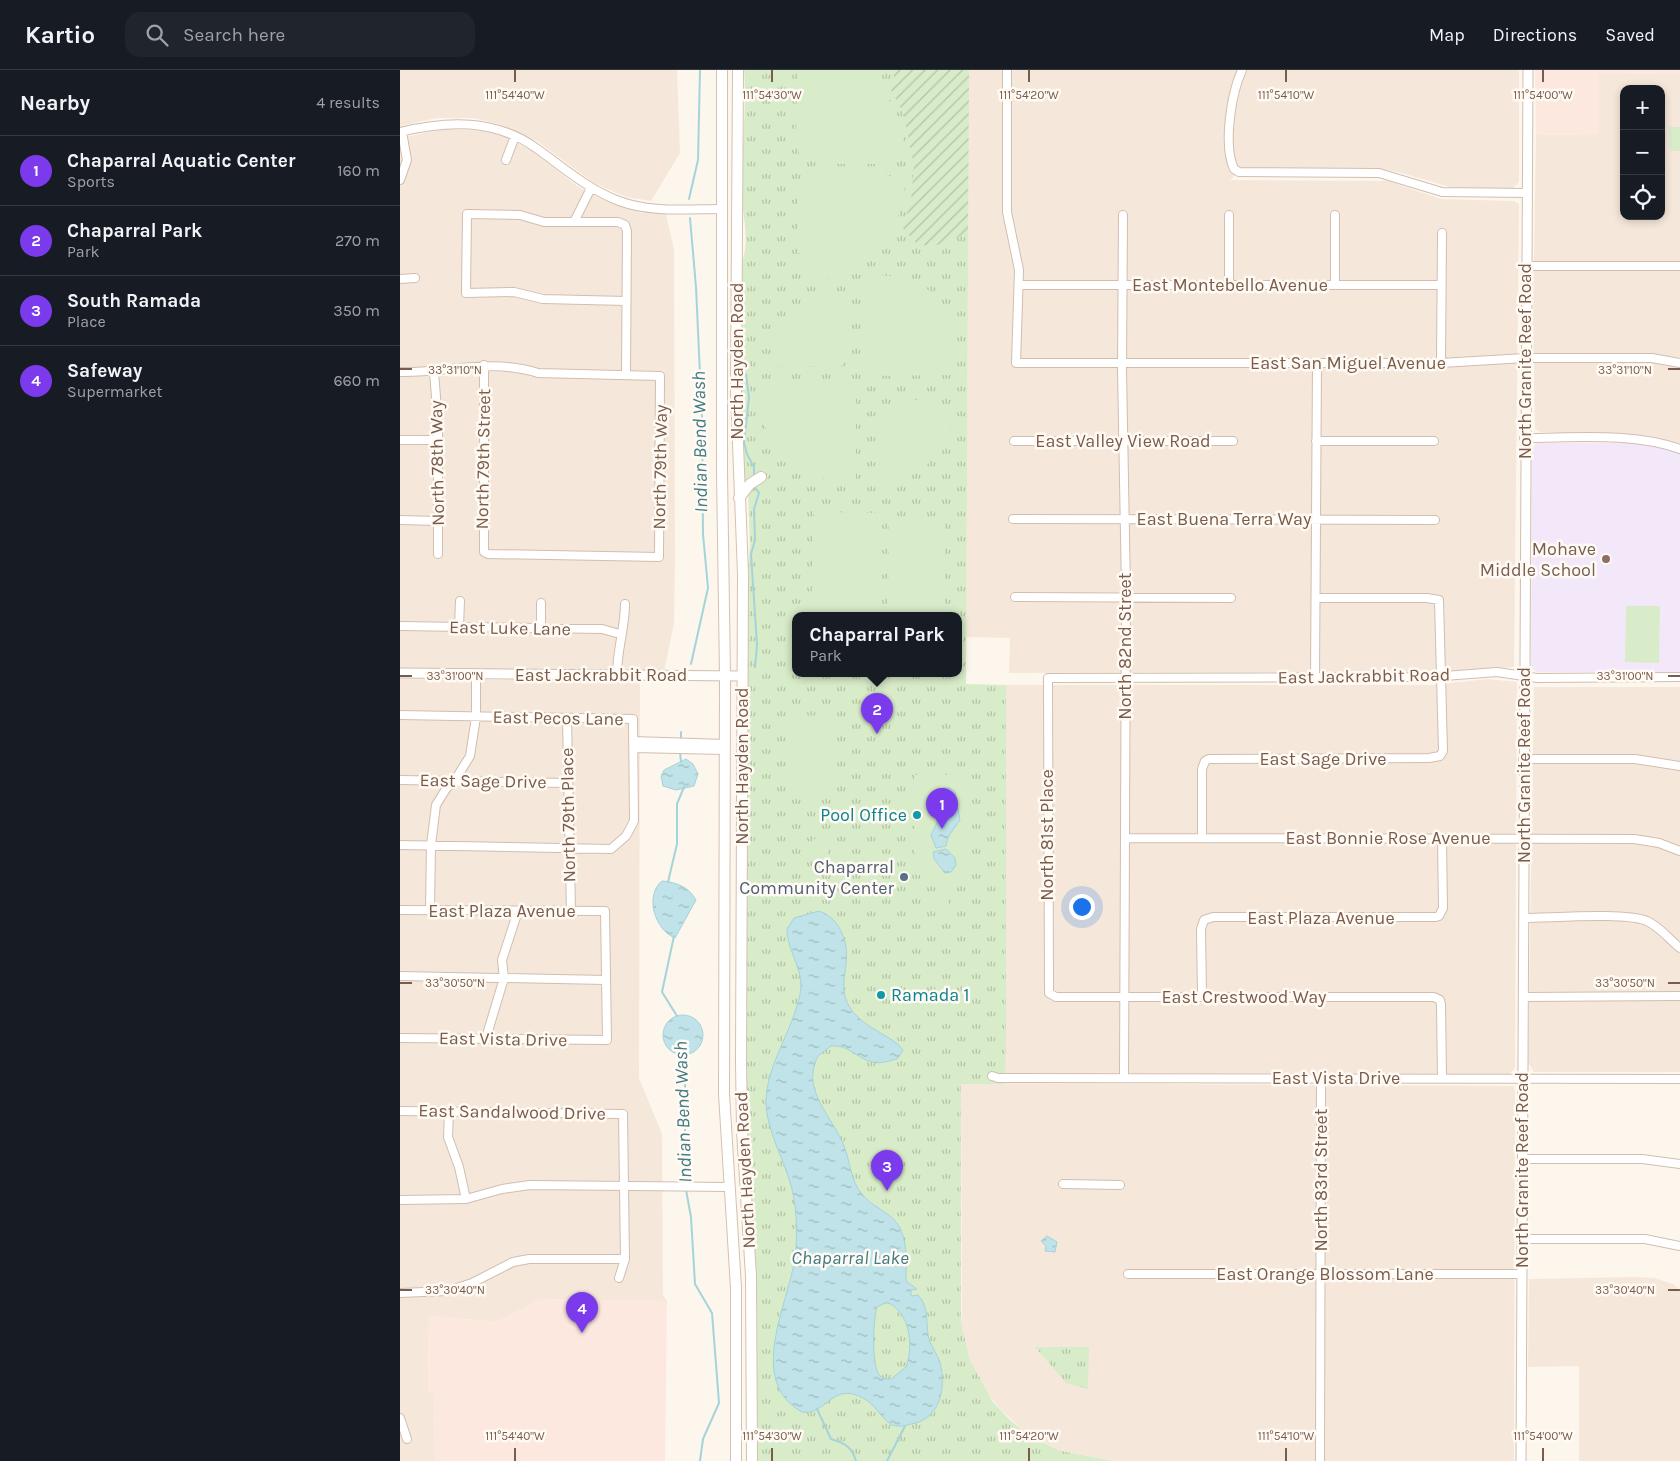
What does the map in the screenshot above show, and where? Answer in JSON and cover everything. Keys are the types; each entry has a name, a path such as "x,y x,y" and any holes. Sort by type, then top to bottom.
{"main road":[{"name":"North Hayden Road","path":"722,70 721,209 725,676 724,1077 736,1288 736,1461"},
{"name":"North Hayden Road","path":"735,72 736,392 742,574 741,1085 751,1276 752,1461"},
{"path":"739,498 750,484 760,477"}],"street":[{"path":"1007,70 1007,212 1018,264 1019,285"},
{"path":"1242,70 1231,104 1230,156 1234,169 1245,174 1379,173 1442,192 1527,193"},
{"name":"North Granite Reef Road","path":"1521,1461 1524,438 1528,70"},
{"path":"400,180 407,160 401,132 434,124 455,123 494,128 515,136 535,147 591,188 621,202 648,208 721,209"},
{"path":"506,160 515,136"},
{"path":"574,222 591,188"},
{"path":"400,372 434,372 484,366 519,367 538,373 626,374 627,231 625,225 618,222 544,222 520,215 467,214 466,293 514,292 543,299 626,301"},
{"name":"North 82nd Street","path":"1123,215 1122,441 1126,597 1124,1078"},
{"path":"1229,215 1229,285"},
{"path":"1335,215 1335,285"},
{"path":"1441,363 1442,233"},
{"path":"1526,266 1680,266"},
{"path":"400,279 415,278"},
{"name":"East Montebello Avenue","path":"1019,285 1441,285"},
{"name":"East San Miguel Avenue","path":"1019,285 1016,363 1441,363 1525,358 1652,358 1680,363"},
{"path":"1315,678 1317,363"},
{"name":"North 79th Street","path":"484,366 484,552 488,554 659,557"},
{"name":"North 78th Way","path":"434,372 438,440 438,554"},
{"name":"North 79th Way","path":"626,374 660,376 659,557"},
{"path":"1524,438 1641,439 1661,442 1680,449"},
{"path":"400,440 438,440"},
{"name":"East Valley View Road","path":"1014,441 1233,441"},
{"path":"1316,441 1434,441"},
{"name":"East Buena Terra Way","path":"1013,519 1435,520"},
{"path":"400,520 438,521"},
{"path":"1015,597 1231,598"},
{"path":"1316,598 1427,598 1439,600 1442,676"},
{"path":"459,627 460,601"},
{"path":"541,603 541,628"},
{"path":"617,676 617,650 625,617 625,604"},
{"name":"East Luke Lane","path":"400,626 602,629 620,634"},
{"name":"East Jackrabbit Road","path":"1048,678 1315,678 1442,676 1497,672 1537,678 1680,677"},
{"name":"East Jackrabbit Road","path":"400,673 742,676"},
{"path":"430,910 431,845 436,805 470,756 476,717 476,674"},
{"name":"East Sage Drive","path":"1202,838 1202,769 1205,761 1214,759 1430,758 1440,756 1443,745 1442,676"},
{"name":"North 81st Place","path":"1048,678 1049,993"},
{"name":"East Pecos Lane","path":"400,715 633,719 633,745 725,747"},
{"name":"North 79th Place","path":"567,718 570,912"},
{"path":"400,844 569,850 611,849 626,836 634,821 633,745"},
{"path":"1523,759 1635,759 1680,766"},
{"name":"East Sage Drive","path":"400,780 567,783"},
{"name":"East Bonnie Rose Avenue","path":"1125,838 1634,839 1658,843 1680,851"},
{"name":"East Plaza Avenue","path":"1202,997 1201,929 1204,920 1213,917 1439,916 1443,908 1442,839"},
{"name":"East Plaza Avenue","path":"400,910 605,911 606,980"},
{"path":"486,1038 504,978 502,960 518,911"},
{"path":"1524,918 1619,918 1646,921 1662,931 1680,948"},
{"path":"400,976 606,980"},
{"name":"East Vista Drive","path":"400,1038 607,1040 606,980"},
{"name":"East Crestwood Way","path":"1049,993 1056,997 1434,997 1440,1000 1442,1078"},
{"path":"1523,997 1680,996"},
{"name":"East Vista Drive","path":"992,1076 998,1078 1680,1079"},
{"name":"North 83rd Street","path":"1320,1461 1321,1079"},
{"name":"East Sandalwood Drive","path":"400,1111 623,1114 625,1186"},
{"path":"448,1111 448,1137 459,1167 466,1199"},
{"path":"1522,1159 1642,1159 1680,1164"},
{"path":"1063,1184 1120,1185"},
{"path":"400,1200 466,1199 517,1186 730,1187"},
{"path":"619,1278 625,1259 625,1186"},
{"path":"1522,1239 1645,1239 1680,1246"},
{"path":"400,1292 448,1291 472,1283 513,1262 529,1259 625,1259"},
{"name":"East Orange Blossom Lane","path":"1128,1274 1521,1274"},
{"path":"400,1418 407,1439"}],"shaded area":[{"path":"400,70 677,70 680,153 651,201 626,197 594,183 537,141 498,124 474,118 437,118 400,126"},
{"path":"969,70 1003,70 1002,181 1012,180 1012,70 1519,70 1519,181 1514,188 1453,188 1398,172 1376,168 1243,168 1230,180 1388,181 1441,199 1514,201 1519,204 1514,667 1424,672 1009,673 1010,638 966,637"},
{"path":"1535,70 1680,70 1680,74 1599,74 1599,134 1536,135"},
{"path":"1599,74 1680,74 1680,444 1653,436 1540,432 1535,429 1533,318 1536,135 1599,134"},
{"path":"446,129 483,131 503,136 532,151 577,186 601,199 642,213 666,214 674,249 675,563 674,623 664,672 400,668 400,376 449,376 478,371 519,372 542,378 666,378 660,371 545,370 516,363 472,362 448,367 400,368 400,138"},
{"name":"Mohave Middle School","path":"1537,443 1641,443 1680,454 1680,672 1537,672 1531,667 1532,449"},
{"path":"400,679 640,681 639,1078 662,1134 663,1295 667,1301 542,1299 496,1322 429,1316 428,1391 434,1392 435,1461 400,1461"},
{"path":"1487,679 1517,682 1515,1068 1509,1074 1005,1073 1006,685 1434,685"},
{"path":"1534,687 1680,687 1680,1072 1534,1072 1528,1062"},
{"path":"961,1083 1513,1086 1515,1090 1514,1461 1115,1461 1061,1451 1026,1433 1000,1409 984,1389 970,1360 962,1327"},
{"path":"1654,1278 1673,1284 1680,1290 1680,1461 1579,1461 1579,1366 1528,1367 1529,1279"},
{"path":"542,1299 667,1301 665,1461 435,1461 434,1392 428,1392 429,1316 496,1322"}],"green space":[{"path":"744,70 969,70 966,684 1006,685 1006,1036 1005,1084 961,1084 962,1327 970,1360 993,1402 1010,1420 1032,1437 1061,1451 1115,1461 758,1461 757,1458 757,1287 746,1103 747,693 748,567 750,546 748,493 742,465 741,265 746,238 742,193"},
{"path":"797,70 859,70 878,86 892,106 898,117 905,154 886,164 819,164 819,161 803,161 799,156 799,141 796,141"},
{"path":"895,70 969,70 968,233 932,247 916,243 902,227 911,202 914,165 903,112 891,90"},
{"path":"1669,127 1680,127 1680,151 1670,151"},
{"path":"819,174 886,174 905,184 902,205 896,223 886,240 858,266 841,275 822,280 801,282 801,253 798,253 798,181 803,177 819,177"},
{"path":"879,275 914,282 934,294 941,302 947,312 952,330 953,375 865,376 860,371 861,277"},
{"path":"845,291 846,361 841,366 771,366 772,350 776,336 782,323 791,312 815,296 829,292"},
{"path":"769,381 851,381 856,385 856,480 836,480 817,477 800,469 786,458 774,444 765,427 761,409 760,388"},
{"path":"906,400 925,400 925,406 952,406 951,422 947,436 941,449 932,460 921,468 908,475 894,479 878,480 878,410 882,406 905,405"},
{"path":"814,512 881,513 878,612 811,612"},
{"path":"889,520 945,521 945,612 888,612"},
{"path":"1626,606 1660,606 1659,663 1625,662"},
{"path":"788,715 832,716 831,799 788,799"},
{"path":"961,772 971,773 967,874 960,882 912,886 920,882 920,875 916,875 914,850 911,850 909,836 917,835 914,826 910,826 906,817 908,803 911,802 910,786 914,785 914,775 961,775"},
{"path":"813,839 828,840 827,861 813,861"},
{"path":"859,883 873,883 873,904 860,904"},
{"path":"948,894 950,916 936,917 935,895"},
{"path":"1035,1347 1089,1347 1088,1389 1066,1383"}],"water":[{"path":"686,759 693,764 698,774 694,786 676,790 663,786 661,776 664,770"},
{"path":"943,788 950,788 955,792 960,820 948,837 946,846 936,848 931,835 937,823 935,800"},
{"path":"946,849 955,858 956,865 951,872 945,873 934,859 933,852"},
{"path":"662,881 682,886 696,900 675,938 662,928 654,912 654,895"},
{"name":"Chaparral Lake","path":"819,911 835,921 845,941 844,994 847,1002 860,1019 894,1041 903,1051 897,1059 875,1063 843,1047 831,1046 818,1056 813,1068 813,1080 815,1092 820,1103 844,1146 858,1188 865,1198 892,1217 903,1234 906,1281 917,1289 911,1290 911,1296 918,1295 922,1300 929,1339 940,1363 942,1376 941,1395 934,1411 920,1421 906,1425 892,1425 875,1407 863,1398 852,1394 836,1396 817,1409 810,1412 802,1412 785,1398 776,1381 773,1362 775,1341 795,1258 797,1228 792,1188 768,1119 766,1099 771,1072 797,1007 800,994 800,977 787,929 794,918","holes":["887,1302 901,1314 908,1330 910,1349 906,1367 891,1379 886,1379 880,1376 875,1363 875,1322 877,1307"]},
{"path":"687,1015 694,1018 700,1024 703,1035 702,1043 694,1052 687,1055 679,1055 672,1052 664,1043 663,1031 666,1024 675,1016"},
{"path":"1047,1236 1057,1242 1055,1252 1045,1251 1046,1246 1041,1241"}],"waterway":[{"name":"Indian Bend Wash","path":"689,199 698,160 700,70"},
{"name":"Indian Bend Wash","path":"690,218 696,287 702,418 703,534 708,588 691,664"},
{"path":"746,374 749,398 744,442 747,454 754,467 754,477"},
{"path":"754,486 759,493 754,509 755,540 751,554 757,645 755,667"},
{"name":"Indian Bend Wash","path":"681,732 681,740"},
{"name":"Indian Bend Wash","path":"680,752 681,762"},
{"name":"Indian Bend Wash","path":"668,882 677,844 677,804 684,787"},
{"name":"Indian Bend Wash","path":"674,936 662,992 677,1016"},
{"name":"Indian Bend Wash","path":"685,1055 685,1185"},
{"name":"Indian Bend Wash","path":"686,1190 691,1217 695,1284 712,1313 719,1403 703,1439 700,1461"},
{"path":"817,1409 831,1439 847,1446 856,1461"},
{"path":"887,1461 905,1426"}],"place":[{"name":"Mohave Middle School","path":"1606,559"},
{"name":"Chaparral Park","path":"877,734"},
{"name":"Pool Office","path":"917,815"},
{"name":"Chaparral Aquatic Center","path":"942,829"},
{"name":"Chaparral Community Center","path":"904,877"},
{"name":"Ramada 1","path":"881,995"},
{"name":"South Ramada","path":"887,1191"},
{"name":"Safeway","path":"582,1333"}]}
